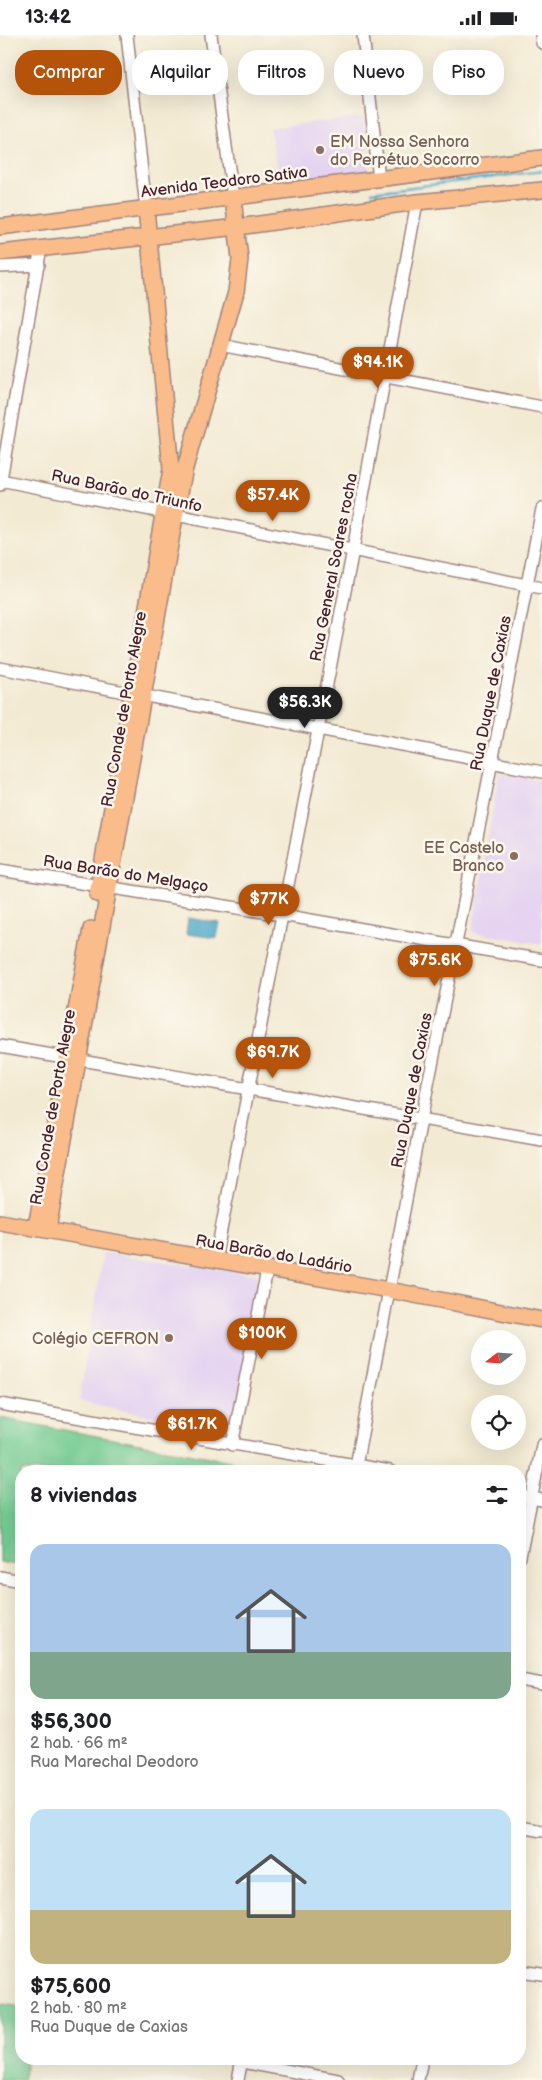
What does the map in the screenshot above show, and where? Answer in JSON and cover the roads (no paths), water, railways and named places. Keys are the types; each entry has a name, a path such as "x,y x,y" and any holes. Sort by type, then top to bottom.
{"main road":[{"name":"Avenida Teodoro Sativa","path":"0,227 542,158"},
{"path":"0,253 150,235 238,227 417,202 542,190"},
{"name":"Rua Conde de Porto Alegre","path":"42,1228 170,516 236,291 240,259 238,227 233,198"},
{"name":"Rua Conde de Porto Alegre","path":"146,207 171,454 170,516"},
{"name":"Rua Barão do Ladário","path":"0,1222 389,1290 542,1320"}],"street":[{"path":"127,35 146,207"},
{"path":"212,35 233,198"},
{"path":"363,35 379,179"},
{"path":"541,35 542,43"},
{"name":"Rua General Soares rocha","path":"215,1261 353,550 417,202"},
{"path":"0,482 41,247"},
{"path":"0,267 39,265"},
{"path":"220,345 542,407"},
{"name":"Rua Barão do Triunfo","path":"0,482 542,588"},
{"name":"Rua Duque de Caxias","path":"356,1465 421,1120 542,509"},
{"path":"0,667 542,772"},
{"name":"Rua Barão do Melgaço","path":"0,870 282,915 542,960"},
{"path":"0,1047 249,1088 542,1140"},
{"path":"232,1445 267,1270"},
{"path":"0,1404 339,1465"},
{"path":"526,1537 537,1499 542,1445"},
{"path":"0,1577 15,1580"},
{"path":"526,1681 542,1684"},
{"path":"526,1828 542,1831"},
{"path":"526,1972 542,1974"},
{"path":"238,2080 241,2065"},
{"path":"262,2065 338,2080"},
{"path":"418,2080 421,2065"}],"water":[{"path":"188,918 220,923 217,938 186,934"}],"waterway":[{"path":"372,192 542,171"}],"place":[{"name":"EM Nossa Senhora do Perpétuo Socorro","path":"320,150"},
{"name":"EE Castelo Branco","path":"514,856"},
{"name":"Colégio CEFRON","path":"169,1338"}]}
